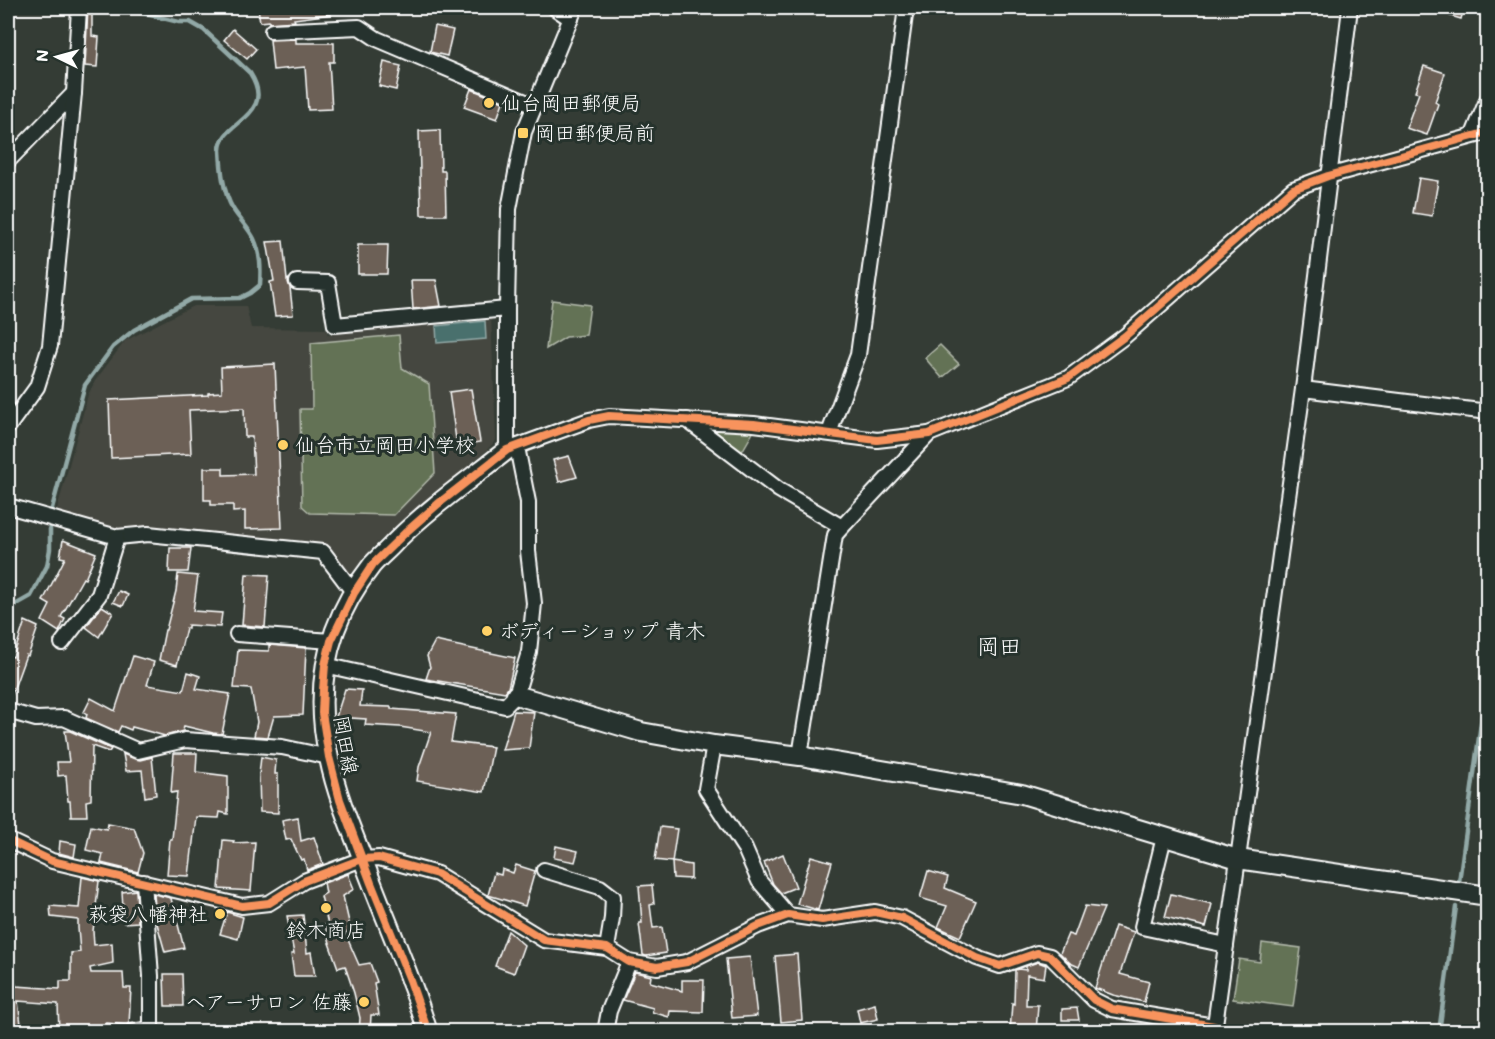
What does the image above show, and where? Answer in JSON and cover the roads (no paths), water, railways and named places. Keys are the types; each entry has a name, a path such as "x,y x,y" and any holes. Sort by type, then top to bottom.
{"street":[{"path":"8,428 37,387 51,346 74,93 79,8"},
{"path":"326,665 505,706 516,695 529,652 534,603 528,551 528,502 512,448 507,309 509,209 524,132 573,13 555,8"},
{"path":"829,433 858,354 906,8"},
{"path":"8,840 52,861 242,906 269,903 304,881 362,859 379,858 437,874 544,940 607,948 629,962 657,967 687,962 758,926 788,915 822,920 875,912 902,918 977,958 999,966 1037,953 1050,956 1094,1000 1112,1009 1214,1029 1302,389 1350,8"},
{"path":"272,31 359,27 377,39 535,106"},
{"path":"8,161 74,93"},
{"path":"1473,135 1488,98"},
{"path":"512,448 589,420 609,416 754,424 877,440 929,434 1068,378 1125,336 1293,189 1328,176 1488,132"},
{"path":"297,282 328,283 335,326 507,309"},
{"path":"1302,389 1488,412"},
{"path":"687,420 779,490 842,527"},
{"path":"800,756 835,535 929,434"},
{"name":"岡田線","path":"428,1032 340,800 328,757 322,712 322,690 331,641 354,592 373,564 438,504 512,448"},
{"path":"8,506 117,537 148,534 323,552 354,592"},
{"path":"62,644 99,595 117,537"},
{"path":"237,634 331,641"},
{"path":"516,695 641,732 714,745 800,756 1022,794 1238,859 1488,896"},
{"path":"8,711 36,719 64,718 138,751 185,740 282,747 328,757"},
{"path":"714,745 706,789 746,849 759,881 788,915"},
{"path":"1164,837 1142,927 1226,945"},
{"path":"544,870 600,887 613,897 607,948"},
{"path":"132,1032 151,1030 151,976 144,882"},
{"path":"605,1032 609,1011 629,962"}],"water":[{"path":"485,321 486,339 437,343 436,326"}],"waterway":[{"path":"51,512 85,385 113,347 134,330 191,299 240,298 260,285 258,250 252,235 233,209 227,195 220,150 222,140 246,117 257,100 257,88 250,73 204,30 190,22 179,22 128,8"},
{"path":"8,609 31,596 47,566 50,529"},
{"path":"1459,882 1488,672"},
{"path":"1439,1032 1456,907"}],"place":[{"name":"仙台岡田郵便局","path":"489,103"},
{"name":"岡田郵便局前","path":"523,133"},
{"name":"仙台市立岡田小学校","path":"283,445"},
{"name":"ボディーショップ 青木","path":"487,631"},
{"name":"鈴木商店","path":"326,908"},
{"name":"萩袋八幡神社","path":"220,914"},
{"name":"ヘアーサロン 佐藤","path":"364,1002"}],"district":[{"name":"岡田","path":"999,646"}]}
